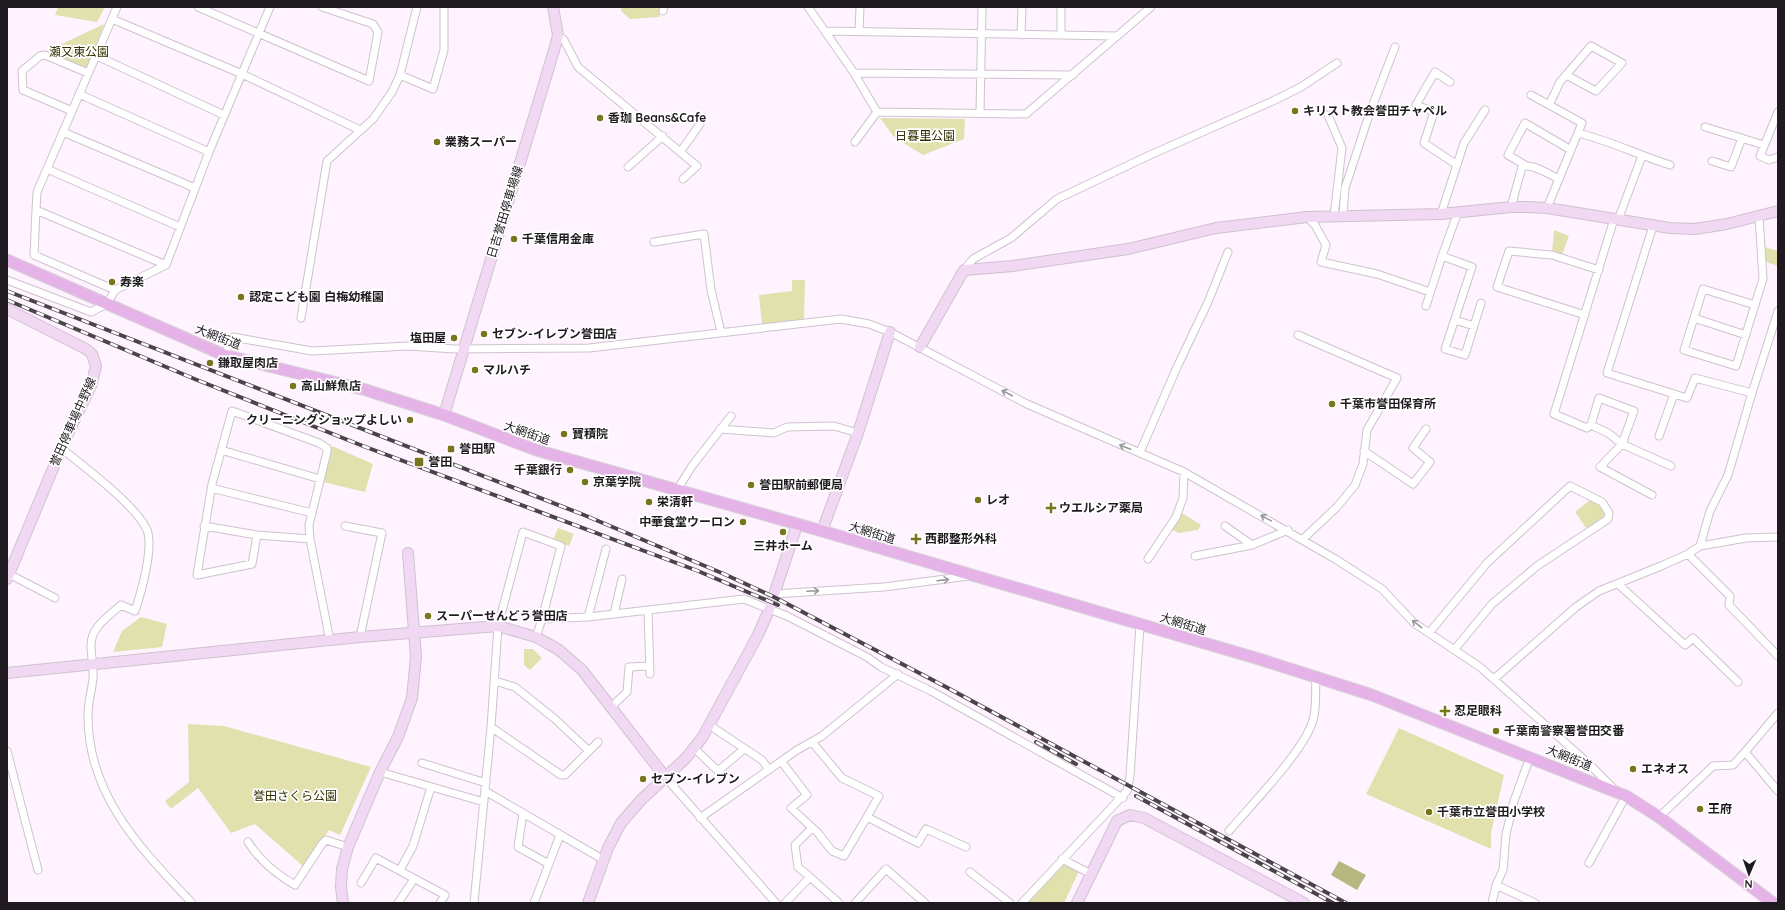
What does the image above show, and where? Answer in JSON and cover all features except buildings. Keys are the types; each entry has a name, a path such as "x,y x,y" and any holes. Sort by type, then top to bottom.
{"main road":[{"name":"大網街道","path":"7,260 224,355 366,390 444,415 536,450 822,531 970,576 1316,677 1394,702 1626,796 1659,817 1773,903"}],"street":[{"path":"115,290 34,255 37,192 117,7"},
{"path":"198,7 369,81 378,32 373,24 322,7"},
{"path":"7,280 86,311 96,311 107,304 115,290 166,265 209,152 270,7"},
{"path":"302,318 327,161 372,120 383,105 400,75 416,7"},
{"path":"400,75 433,89 444,50 444,7"},
{"name":"日吉誉田停車場線","path":"444,415 558,35 553,7"},
{"path":"808,7 854,73 877,112"},
{"path":"859,32 860,7"},
{"path":"980,113 982,7"},
{"path":"1021,35 1022,7"},
{"path":"1061,7 1061,35"},
{"path":"877,112 1026,114 1151,7"},
{"path":"112,19 242,74 360,130"},
{"path":"825,31 1117,36"},
{"path":"558,35 564,40 578,67 682,151 697,166 683,179"},
{"path":"1549,105 1560,82 1566,75 1591,46 1622,63 1596,91 1566,75"},
{"path":"1338,215 1345,188 1370,112 1395,47"},
{"path":"72,111 22,90 22,71 40,56 45,55 88,73"},
{"path":"97,56 224,115"},
{"path":"920,347 964,270 973,259 1011,238 1056,199 1301,87 1337,64"},
{"path":"1450,82 1436,72 1416,105 1434,112 1424,143 1457,165"},
{"path":"854,73 1073,75"},
{"path":"80,94 209,152"},
{"path":"1531,95 1582,123 1547,208"},
{"path":"1441,214 1464,143 1485,110"},
{"path":"855,142 877,112"},
{"path":"1778,112 1760,156 1769,160 1778,157"},
{"path":"1328,115 1342,148 1338,215"},
{"path":"1559,179 1525,165 1508,155 1525,123 1571,150"},
{"path":"682,151 700,124"},
{"path":"1705,127 1764,144"},
{"path":"63,132 195,188"},
{"path":"1578,133 1598,138 1642,156 1670,165"},
{"path":"628,167 663,136"},
{"path":"1712,161 1731,167 1742,138"},
{"path":"1642,156 1616,220 1554,414 1587,428 1591,425 1599,398 1634,410 1622,444 1600,467 1652,495"},
{"path":"1511,207 1520,169 1525,165"},
{"path":"47,169 180,227"},
{"path":"964,270 1013,266 1128,249 1167,238 1216,228 1307,217 1338,215 1441,214 1511,207 1547,208 1654,226 1695,229 1727,224 1778,212"},
{"path":"36,210 166,265"},
{"path":"1426,306 1458,212"},
{"path":"1755,305 1703,290 1684,350 1736,366 1746,335 1763,279 1759,216"},
{"path":"1307,217 1315,225 1326,245 1321,262 1377,274 1430,292"},
{"path":"1654,226 1607,373 1687,398 1695,378 1752,393"},
{"path":"654,242 704,234 711,290 721,332"},
{"path":"1585,315 1497,287 1509,251 1552,255 1599,270"},
{"path":"1140,452 1178,364 1208,302 1228,252"},
{"path":"1442,256 1472,267 1445,349 1465,355 1481,303"},
{"name":"誉田停車場中野線","path":"7,309 86,349 95,359 95,374 91,386 62,448 8,575"},
{"path":"1700,546 1710,511 1728,475 1778,311"},
{"path":"1694,318 1746,335"},
{"path":"224,355 232,337 312,352 408,346 465,349 589,348 841,319 869,324 890,332 920,347 1027,404 1184,472 1303,539 1382,589 1414,623 1480,667 1587,762 1615,791"},
{"path":"1454,320 1474,326"},
{"path":"822,531 858,433 890,332"},
{"path":"1298,334 1396,378 1367,430 1360,473 1350,493 1303,539"},
{"path":"1659,436 1674,394"},
{"path":"257,535 252,564 197,575 211,488 232,411 319,443 326,448 309,524 310,539 330,641"},
{"path":"678,490 682,481 731,416"},
{"path":"1591,425 1608,433 1622,444 1671,466"},
{"path":"720,429 774,433 787,427 834,426 858,433"},
{"path":"1364,451 1413,484 1430,462 1413,448 1426,429"},
{"path":"62,448 135,511 148,531 148,552 144,580 135,611 121,605 96,628 91,643 93,665 88,714 92,761 100,781 130,835 192,903"},
{"path":"221,450 320,479"},
{"path":"1148,559 1176,517 1183,498 1184,472"},
{"path":"1429,633 1487,563 1570,486 1602,502 1609,513 1608,519 1537,566 1492,604 1454,650"},
{"path":"211,488 312,512"},
{"path":"588,903 604,860 625,818 641,800 666,778 694,748 709,726 758,635 769,610 797,525"},
{"path":"204,526 257,535 310,539"},
{"path":"345,526 382,533 360,638"},
{"path":"1225,526 1252,545"},
{"path":"1195,556 1252,545 1288,530"},
{"path":"474,903 491,727 498,626 523,532 561,546 536,637"},
{"path":"1494,679 1576,608 1599,591 1688,554 1700,546 1746,538 1778,537"},
{"path":"588,617 606,549"},
{"path":"343,903 341,887 342,869 348,847 380,772 398,737 412,698 416,657 408,553"},
{"path":"1688,554 1730,596 1729,605 1778,656"},
{"path":"8,575 55,598"},
{"path":"774,594 884,587 970,576"},
{"path":"614,614 622,579"},
{"path":"1618,584 1685,645 1693,638 1738,682"},
{"path":"542,619 588,617 744,599 787,616 868,657 880,667 898,674 1123,798"},
{"path":"648,611 650,674"},
{"path":"1022,903 1062,859 1123,798 1127,791 1130,776 1140,625"},
{"path":"7,673 360,638 498,626 536,637 559,650 582,670 666,778 776,903"},
{"path":"611,707 627,692 629,667 649,666"},
{"path":"700,818 781,761 822,736 898,674"},
{"path":"1229,831 1290,758 1307,735 1315,712 1316,677"},
{"path":"495,680 515,687 555,719 588,751"},
{"path":"1659,817 1713,766 1733,765 1778,713"},
{"path":"709,726 738,743 744,749 762,760 769,770"},
{"path":"491,727 561,775 565,775 598,742"},
{"path":"781,761 807,795 791,808 812,828 832,851 844,856 879,796 842,778 812,742"},
{"path":"694,748 718,771 744,749"},
{"path":"7,751 38,870"},
{"path":"1745,752 1778,791"},
{"path":"1492,903 1496,885 1503,870 1506,834 1514,801 1530,757"},
{"path":"422,763 486,783"},
{"path":"380,772 484,802"},
{"path":"400,870 413,846 431,787"},
{"path":"485,791 604,860"},
{"path":"1589,862 1626,796"},
{"path":"523,813 518,847 549,864"},
{"path":"1077,903 1117,821 1130,816 1144,818 1304,903"},
{"path":"867,817 918,843 926,829 966,847"},
{"path":"812,828 795,845 798,867 840,903"},
{"path":"534,903 560,834"},
{"path":"248,842 269,867 280,877 295,885 326,840 348,847"},
{"path":"361,883 376,858 445,895 440,903"},
{"path":"1062,859 1091,874"},
{"path":"867,903 858,900 886,869 925,903"},
{"path":"970,872 1010,903"},
{"path":"785,903 810,877"},
{"path":"398,903 414,879"},
{"path":"1496,885 1535,903"}],"green space":[{"path":"58,7 105,7 97,22 55,15"},
{"path":"621,7 663,7 659,17 630,19 621,11"},
{"name":"瀬又東公園","path":"104,24 88,67 83,70 45,52"},
{"name":"日暮里公園","path":"880,118 965,119 964,139 923,155 894,137"},
{"path":"1554,230 1569,236 1562,255 1552,253"},
{"path":"1765,247 1778,251 1778,266 1766,262"},
{"path":"792,280 805,280 804,320 762,325 759,295 792,291"},
{"path":"332,446 373,464 365,492 323,482"},
{"path":"1590,500 1603,509 1605,518 1587,529 1575,512"},
{"path":"1182,513 1201,525 1198,530 1178,533 1171,529"},
{"path":"558,528 574,534 569,546 553,540"},
{"path":"141,617 167,624 162,647 113,652 122,631"},
{"path":"524,649 533,649 542,658 530,670 524,665"},
{"name":"誉田さくら公園","path":"188,724 224,726 371,767 340,835 329,830 304,867 255,824 231,833 198,788 171,809 165,801 189,782"},
{"path":"1399,728 1504,775 1491,833 1491,849 1366,794"},
{"path":"1064,864 1079,871 1064,903 1026,903 1060,865"}],"shaded area":[{"path":"1339,861 1366,875 1357,890 1331,875"}],"railway":[{"path":"7,291 584,515 724,574 774,597 946,687 1346,903"},
{"path":"7,300 197,380 363,446 698,571 778,605"},
{"path":"1036,742 1076,764"},
{"path":"1136,796 1333,903"}],"place":[{"name":"キリスト教会誉田チャペル","path":"1295,111"},
{"name":"香珈 Beans&Cafe","path":"600,118"},
{"name":"業務スーパー","path":"437,142"},
{"name":"千葉信用金庫","path":"514,239"},
{"name":"寿楽","path":"112,282"},
{"name":"認定こども園 白梅幼稚園","path":"241,297"},
{"name":"セブン-イレブン誉田店","path":"484,334"},
{"name":"塩田屋","path":"454,338"},
{"name":"鎌取屋肉店","path":"210,363"},
{"name":"マルハチ","path":"475,370"},
{"name":"高山鮮魚店","path":"293,386"},
{"name":"千葉市誉田保育所","path":"1332,404"},
{"name":"クリーニングショップよしい","path":"410,420"},
{"name":"寶積院","path":"564,434"},
{"name":"誉田駅","path":"451,449"},
{"name":"誉田","path":"419,462"},
{"name":"千葉銀行","path":"570,470"},
{"name":"京葉学院","path":"585,482"},
{"name":"誉田駅前郵便局","path":"751,485"},
{"name":"レオ","path":"978,500"},
{"name":"栄清軒","path":"649,502"},
{"name":"ウエルシア薬局","path":"1051,508"},
{"name":"中華食堂ウーロン","path":"743,522"},
{"name":"三井ホーム","path":"783,532"},
{"name":"西郡整形外科","path":"916,539"},
{"name":"スーパーせんどう誉田店","path":"428,616"},
{"name":"忍足眼科","path":"1445,711"},
{"name":"千葉南警察署誉田交番","path":"1496,731"},
{"name":"エネオス","path":"1633,769"},
{"name":"セブン-イレブン","path":"643,779"},
{"name":"王府","path":"1700,809"},
{"name":"千葉市立誉田小学校","path":"1429,812"}]}
